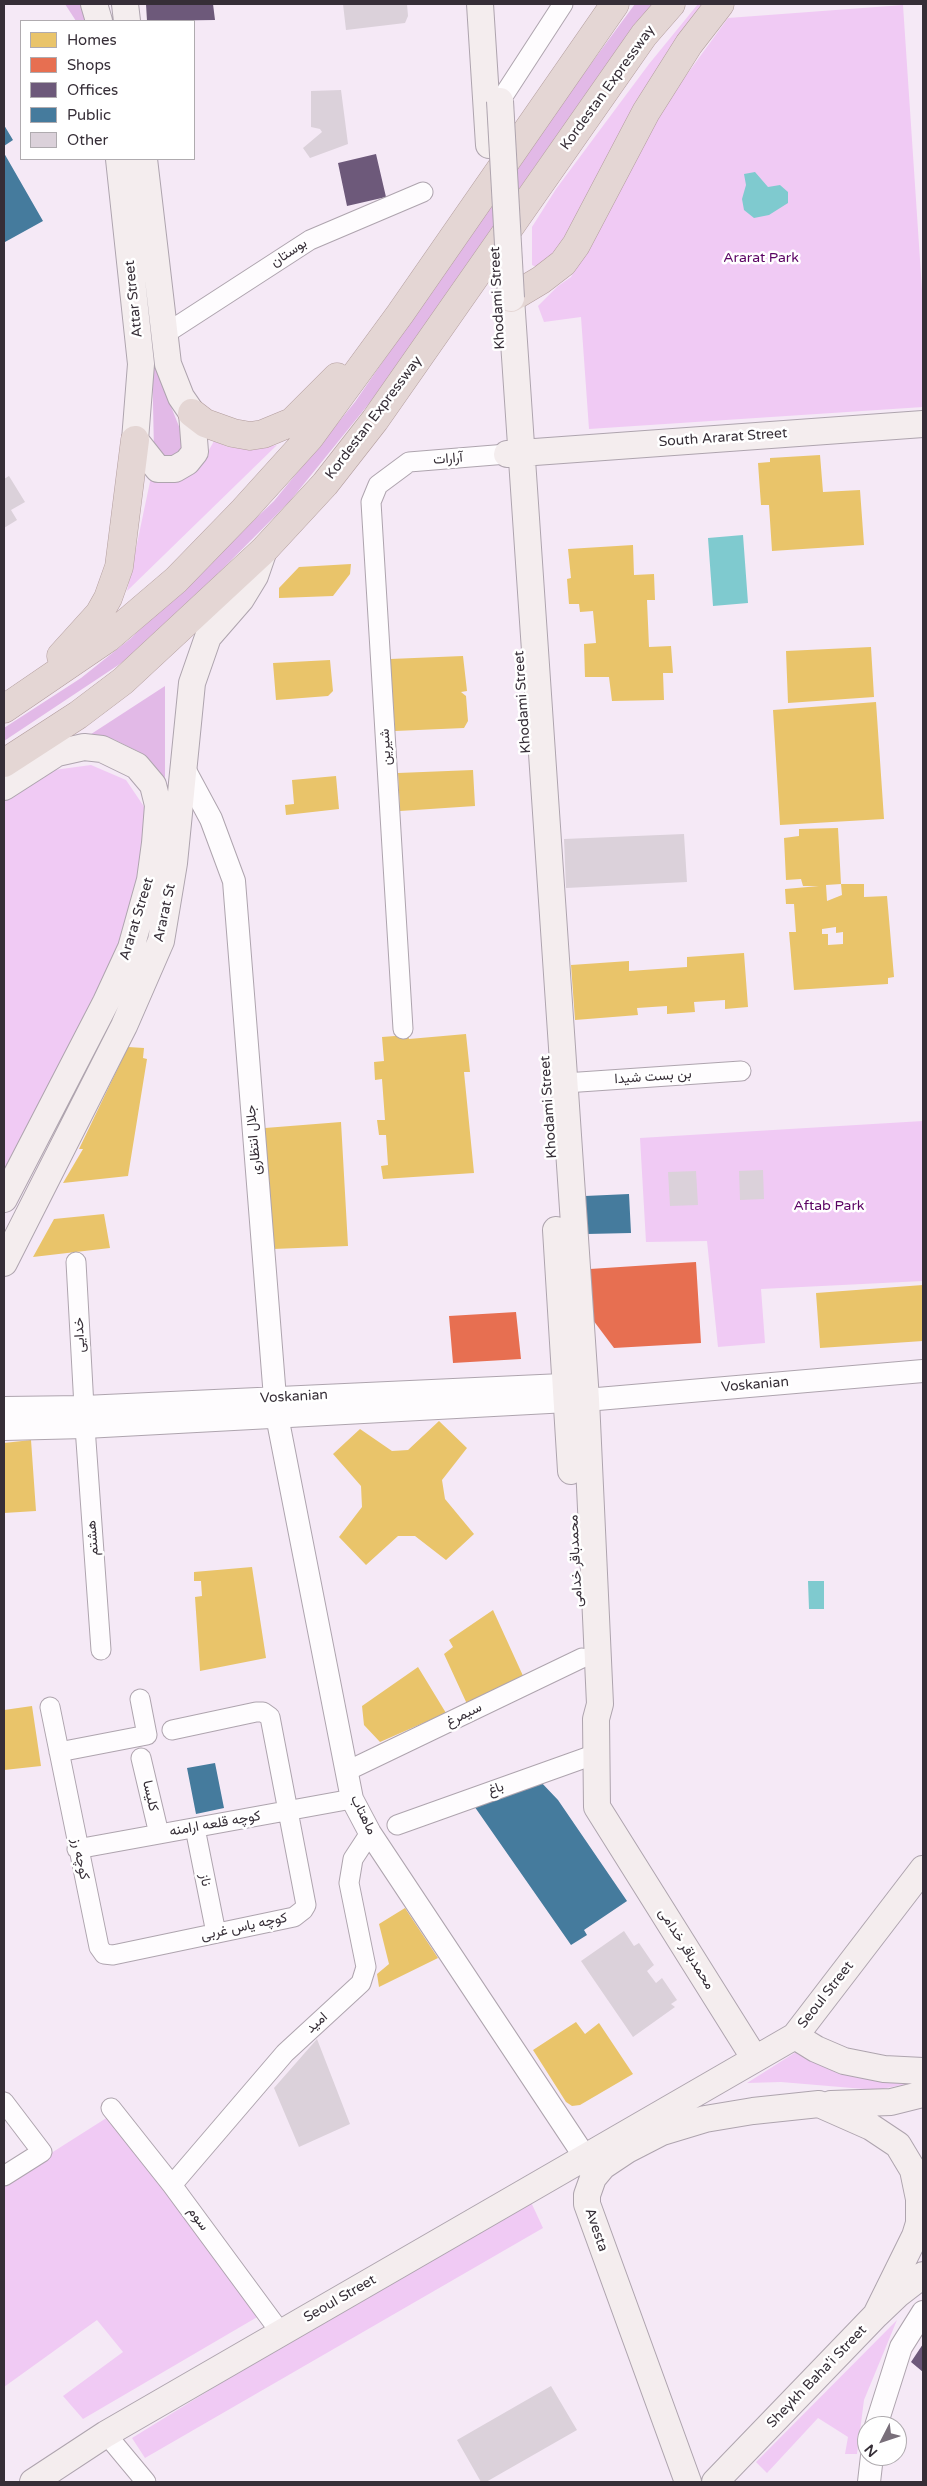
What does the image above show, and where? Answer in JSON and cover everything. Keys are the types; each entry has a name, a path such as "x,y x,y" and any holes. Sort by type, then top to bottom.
{"highway":[{"path":"4,709 108,638 176,580 244,510 310,437 400,314 615,4"},
{"name":"Kordestan Expressway","path":"4,763 78,715 123,681 264,550 325,484 376,420 644,35 671,4"},
{"path":"505,300 541,280 563,263 576,246 646,112 690,44 720,4"},
{"path":"192,413 206,423 233,433 250,436 277,430 292,422 400,314"},
{"path":"4,709 84,632 99,614 108,598 119,567 135,440"}],"main road":[{"path":"94,4 99,20"},
{"path":"125,4 128,20"},
{"name":"Khodami Street","path":"480,4 489,145 505,300 576,1392"},
{"name":"Khodami Street","path":"494,4 500,101 503,272"},
{"name":"Attar Street","path":"119,160 141,364 135,440"},
{"name":"Attar Street","path":"144,160 172,379 192,413"},
{"path":"135,440 158,468 175,469 187,462 195,452 192,413"},
{"name":"South Ararat Street","path":"515,453 923,424"},
{"name":"Khodami Street","path":"515,453 565,1083 562,1170"},
{"name":"Ararat St","path":"4,1263 124,1026 161,941 174,863 192,683 200,655 208,637 241,599 255,576 264,550"},
{"name":"Ararat Street","path":"4,787 57,753 84,747 102,749 138,766 154,785 158,805 156,843 150,880 131,948 106,1002 4,1199"},
{"name":"محمدباقر خدامی","path":"576,1392 580,1474 582,1658 587,1702 596,1719"},
{"name":"محمدباقر خدامی","path":"580,1474 600,1704 596,1719 598,1786 761,2055"},
{"name":"Seoul Street","path":"33,2482 106,2434 795,2036 923,1869"},
{"path":"795,2036 816,2049 844,2061 884,2069 923,2072"},
{"name":"Seoul Street","path":"649,2120 746,2097 794,2097 819,2104 876,2103 909,2099 923,2094"},
{"path":"819,2104 859,2121 890,2138 906,2156 917,2184 919,2211 915,2236 876,2315"},
{"name":"Avesta","path":"688,2482 587,2204 589,2187 603,2166 627,2150 662,2132 727,2115 819,2104"},
{"name":"Sheykh Baha'i Street","path":"715,2482 876,2315 897,2295 923,2276"}],"street":[{"path":"500,101 563,4"},
{"name":"بوستان","path":"165,334 310,240 423,192"},
{"name":"آرارات","path":"392,473 409,462 515,453"},
{"name":"شیرین","path":"392,473 378,485 372,502 403,1029"},
{"name":"جلال انتظاری","path":"183,767 211,820 234,881 276,1407"},
{"name":"بن بست شیدا","path":"565,1083 741,1071"},
{"name":"خدایی","path":"76,1262 85,1417"},
{"name":"Voskanian","path":"85,1417 576,1392 923,1371"},
{"name":"ماهتاب","path":"276,1407 352,1799 370,1833 585,2157"},
{"path":"4,1408 85,1417"},
{"path":"4,1429 85,1417"},
{"name":"هشتم","path":"85,1417 101,1650"},
{"name":"سیمرغ","path":"347,1771 582,1658"},
{"path":"59,1752 147,1735 140,1699"},
{"name":"کوچه رز","path":"50,1707 77,1849 99,1947 104,1954 113,1955"},
{"path":"172,1730 256,1712 267,1714 270,1717 287,1811"},
{"name":"باغ","path":"397,1825 596,1754"},
{"name":"کلیسا","path":"142,1758 159,1834"},
{"name":"کوچه قلعه ارامنه","path":"77,1849 352,1799"},
{"name":"کوچه یاس غربی","path":"113,1955 294,1917 303,1910 306,1905 287,1811"},
{"name":"ناز","path":"195,1828 216,1933"},
{"name":"امید","path":"172,2184 285,2053 361,1983 366,1967 350,1883 353,1860 370,1833"},
{"path":"4,2102 42,2152 4,2176"},
{"name":"سوم","path":"111,2108 172,2184 281,2333"},
{"path":"879,2416 900,2347 923,2312"},
{"path":"106,2434 146,2482"},
{"path":"869,2482 871,2466"}],"green space":[{"path":"698,4 711,4 545,271 532,265 532,227 556,189 649,64"},
{"name":"Ararat Park","path":"903,5 923,305 923,407 589,429 581,317 544,322 538,306 558,286 571,277 650,125 728,18"},
{"path":"214,441 228,447 255,449 277,445 127,591 151,477 173,483 186,478 205,457"},
{"path":"91,765 126,780 147,811 150,849 124,945 4,1186 4,800 54,770"},
{"name":"Aftab Park","path":"923,1121 923,1281 761,1289 765,1343 718,1347 707,1241 646,1242 640,1138"},
{"path":"796,2052 837,2073 923,2081 876,2090 781,2082 747,2083"},
{"path":"108,2117 259,2316 83,2419 63,2396 123,2352 97,2320 4,2387 4,2183"},
{"path":"530,2200 543,2228 145,2458 132,2438 341,2309"},
{"path":"897,2320 864,2400 862,2416 857,2416 857,2454 845,2454 848,2437 818,2418 767,2473 756,2462"}],"shaded area":[{"path":"65,4 83,4 90,20 75,20"},
{"path":"635,4 655,4 629,36 538,162 384,385 290,501 144,648 4,741 4,728 81,678 130,639 274,501 355,402 545,126"},
{"path":"151,305 162,384 188,445 174,462 154,452"},
{"path":"165,686 165,786 139,752 113,739 85,738"}],"water":[{"path":"755,172 768,187 780,185 788,192 788,203 769,215 754,218 744,210 742,199 746,185 744,174"},
{"path":"743,535 748,603 713,606 708,538"},
{"path":"808,1581 824,1581 824,1609 809,1609"}],"building: Homes":[{"path":"820,455 823,492 860,490 864,545 772,551 769,505 761,505 758,463 770,462 770,458"},
{"path":"633,545 634,575 654,574 655,600 647,600 649,647 671,646 673,673 663,673 664,700 612,701 609,677 585,677 584,644 596,643 593,611 580,612 579,604 569,604 567,579 571,578 568,549"},
{"path":"351,564 350,574 333,596 279,598 279,588 299,567"},
{"path":"871,647 874,697 788,703 786,651"},
{"path":"463,656 467,691 461,692 466,696 468,721 464,728 395,731 390,659"},
{"path":"330,660 333,691 328,696 276,700 273,663"},
{"path":"876,702 884,819 780,825 773,710"},
{"path":"473,770 475,806 400,811 398,773"},
{"path":"336,776 339,809 286,815 285,805 294,804 292,780"},
{"path":"838,828 841,884 864,884 864,897 887,896 894,977 888,978 888,984 794,990 789,932 796,932 794,904 786,904 785,889 819,886 803,886 801,879 786,880 784,838 799,836 799,829","holes":["841,884 842,895 827,901 826,885","836,927 836,933 843,932 843,944 828,945 828,934 822,934 822,929"]},
{"path":"744,953 748,1007 725,1009 725,1000 694,1002 695,1012 667,1014 667,1006 637,1008 638,1015 575,1020 571,965 629,961 629,971 687,967 687,957"},
{"path":"466,1034 470,1072 464,1072 474,1173 383,1179 381,1166 388,1165 386,1135 379,1135 377,1120 385,1120 382,1079 375,1080 374,1062 384,1061 382,1037 408,1035 409,1039"},
{"path":"128,1047 144,1048 143,1058 147,1059 128,1176 63,1183 83,1149 79,1149"},
{"path":"341,1122 348,1246 273,1249 265,1128"},
{"path":"104,1214 110,1248 33,1257 54,1219"},
{"path":"923,1285 923,1341 820,1348 816,1293"},
{"path":"439,1421 467,1448 442,1480 445,1499 474,1534 446,1560 415,1536 398,1536 366,1565 339,1537 362,1507 361,1486 333,1454 360,1429 392,1451 408,1450"},
{"path":"31,1440 36,1511 4,1513 4,1443"},
{"path":"252,1567 266,1658 200,1671 195,1597 202,1596 201,1581 194,1581 194,1572"},
{"path":"493,1610 524,1678 467,1704 444,1654 453,1647 449,1640"},
{"path":"418,1667 446,1713 380,1742 364,1725 362,1706"},
{"path":"32,1706 41,1766 4,1770 4,1710"},
{"path":"405,1908 438,1958 379,1987 377,1974 389,1964 379,1924"},
{"path":"576,2022 585,2034 599,2023 633,2074 580,2105 572,2106 566,2102 533,2050"}],"building: Shops":[{"path":"696,1262 701,1343 614,1348 593,1320 590,1269"},
{"path":"516,1312 521,1359 453,1363 449,1316"}],"building: Offices":[{"path":"146,4 213,4 215,20 195,20 147,20"},
{"path":"376,154 386,197 347,206 338,163"},
{"path":"923,2344 923,2372 911,2362"}],"building: Public":[{"path":"4,125 13,140 4,146"},
{"path":"4,153 43,221 5,242 4,240"},
{"path":"629,1194 631,1233 587,1234 585,1196"},
{"path":"215,1763 224,1808 196,1814 187,1768"},
{"path":"539,1780 558,1800 627,1901 584,1930 587,1935 571,1945 472,1803"}],"building: Other":[{"path":"343,4 407,4 408,16 405,23 346,30"},
{"path":"341,90 348,144 310,158 303,148 322,132 320,129 311,127 311,91"},
{"path":"9,476 25,502 11,510 17,520 4,528 4,479"},
{"path":"684,834 687,882 566,888 564,839"},
{"path":"763,1170 764,1199 740,1200 739,1171"},
{"path":"696,1171 698,1205 670,1206 668,1172"},
{"path":"624,1931 634,1946 639,1943 654,1965 647,1971 656,1983 662,1978 677,2000 671,2004 675,2007 633,2037 581,1961"},
{"path":"317,2039 350,2124 299,2147 274,2088"},
{"path":"551,2386 577,2430 486,2482 481,2482 457,2440"}]}
